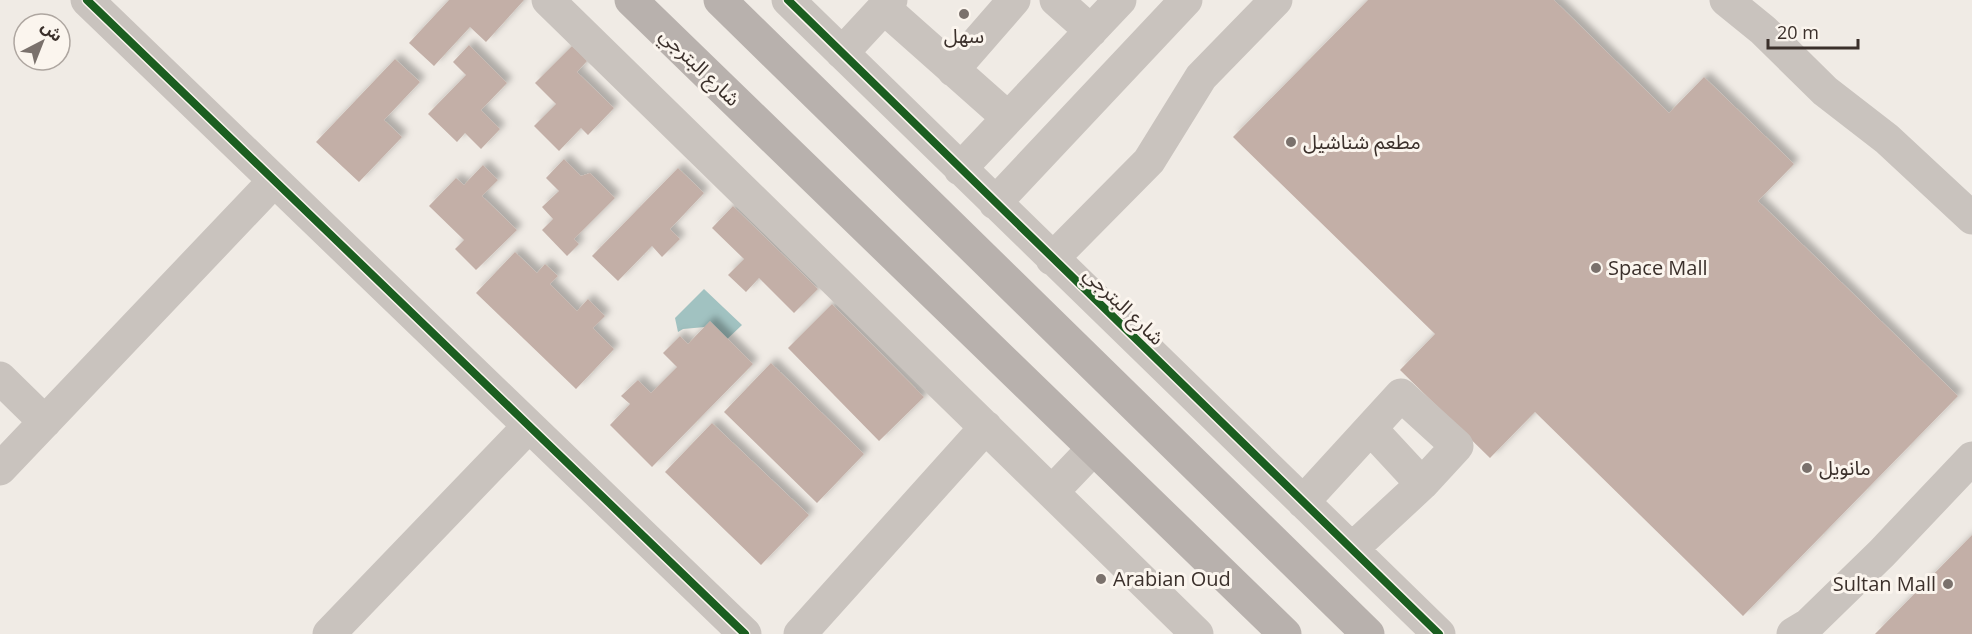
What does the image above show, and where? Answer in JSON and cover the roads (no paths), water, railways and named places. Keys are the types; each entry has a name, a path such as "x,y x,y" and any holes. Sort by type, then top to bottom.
{"main road":[{"name":"شارع البترجي","path":"631,0 1285,634"},
{"path":"720,0 1368,634"}],"street":[{"path":"87,0 745,634"},
{"path":"548,0 1197,634"},
{"name":"شارع البترجي","path":"788,0 1439,634"},
{"path":"953,70 1014,0"},
{"path":"1056,0 1090,31"},
{"path":"960,169 1120,0"},
{"path":"995,203 1186,0"},
{"path":"1052,259 1149,161 1201,77 1276,0"},
{"path":"1726,0 1763,30 1825,91 1887,140 1972,218"},
{"path":"842,53 887,4 953,70 1008,118"},
{"path":"0,469 274,181"},
{"path":"0,378 45,422"},
{"path":"1303,502 1401,395 1457,446 1422,484 1352,549"},
{"path":"328,634 529,426"},
{"path":"800,634 986,427"},
{"path":"1371,429 1422,484"},
{"path":"1052,492 1093,449"},
{"path":"1793,634 1808,625 1882,553 1972,458"}],"water":[{"path":"704,289 742,325 723,343 705,327 683,329 678,332 675,318"}],"place":[{"name":"سهل","path":"964,14"},
{"name":"مطعم شناشيل","path":"1291,142"},
{"name":"Space Mall","path":"1596,268"},
{"name":"مانويل","path":"1807,468"},
{"name":"Arabian Oud","path":"1101,579"},
{"name":"Sultan Mall","path":"1948,584"}]}
